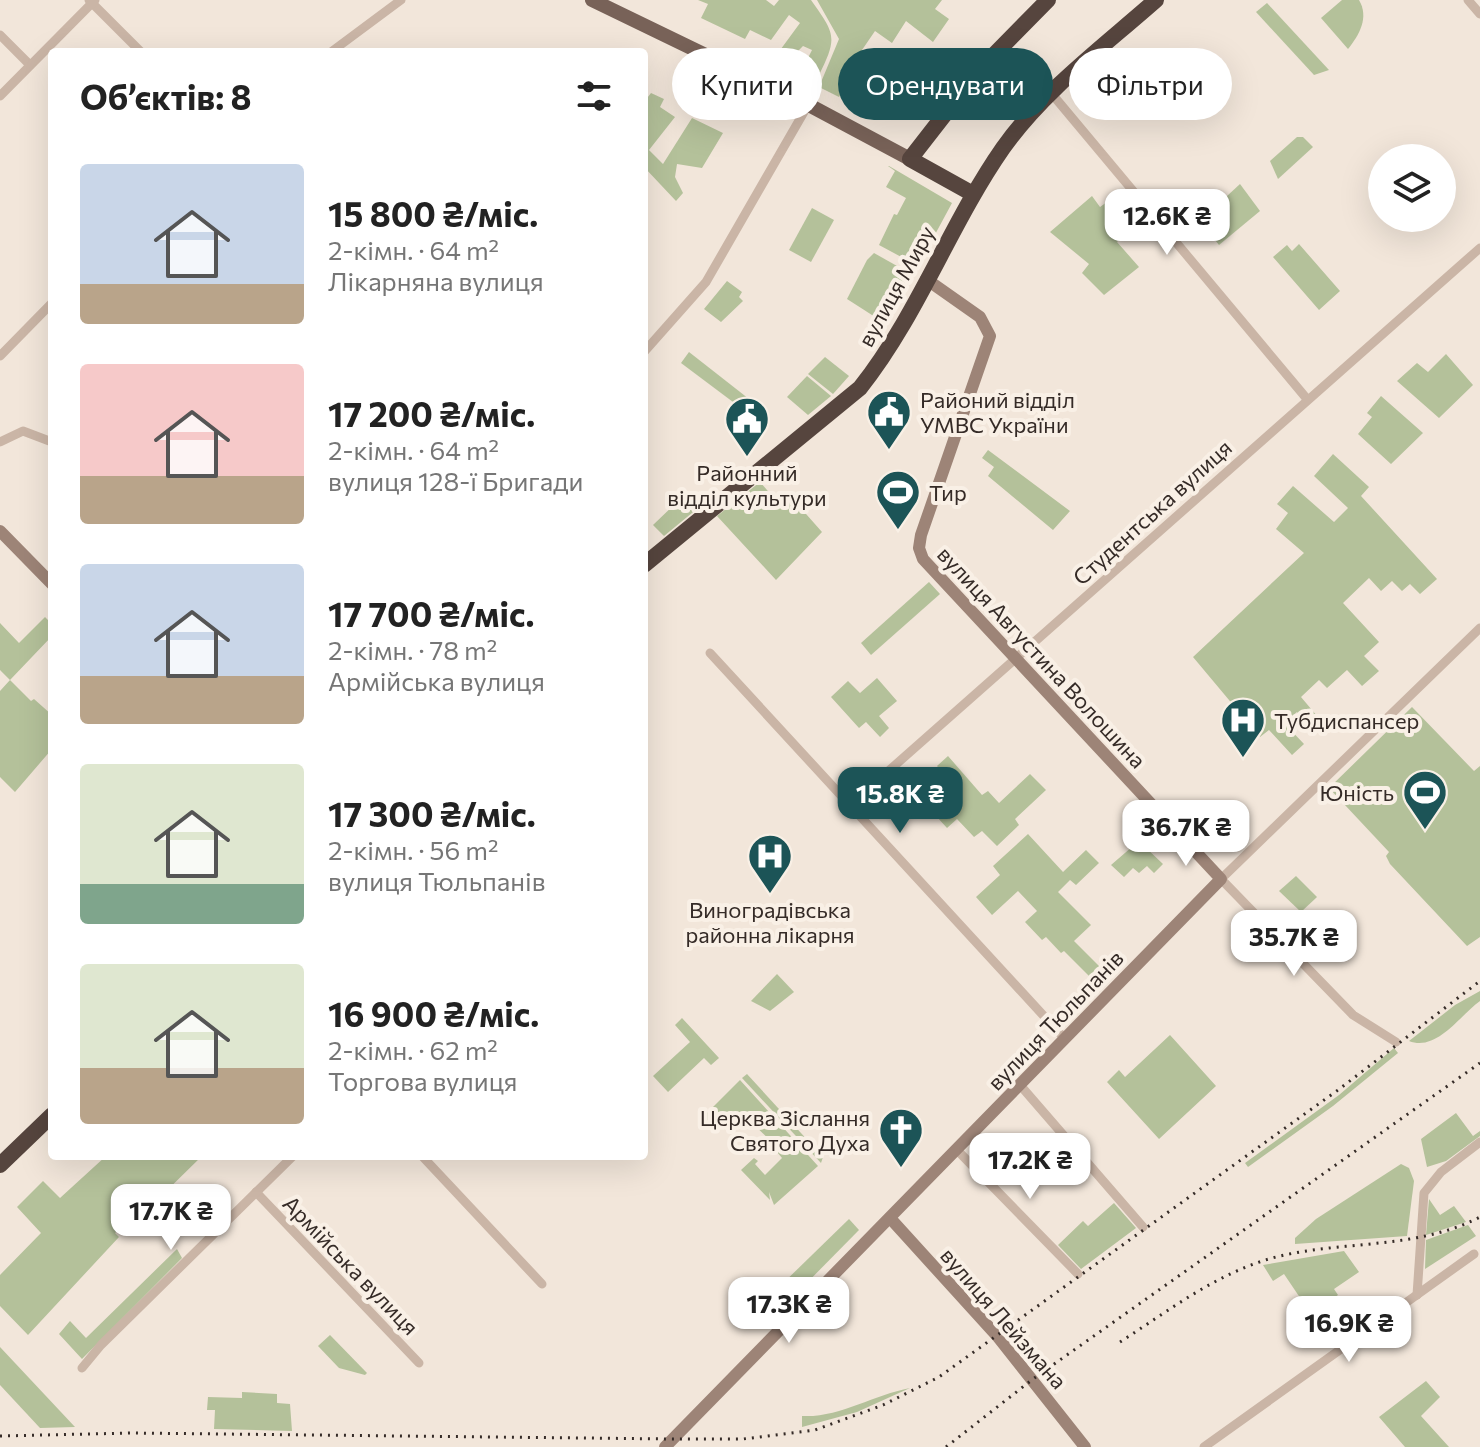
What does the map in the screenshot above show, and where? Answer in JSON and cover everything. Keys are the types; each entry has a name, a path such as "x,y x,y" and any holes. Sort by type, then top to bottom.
{"highway":[{"path":"973,194 910,159 980,69 1048,0"},
{"name":"вулиця Миру","path":"1053,93 1152,1"},
{"name":"вулиця Миру","path":"648,558 854,395 882,359 973,194 1011,136 1027,120"},
{"path":"0,1165 48,1119"}],"main road":[{"path":"592,0 691,48"},
{"path":"822,112 910,159"}],"street":[{"path":"336,48 401,0"},
{"path":"1468,0 1480,14"},
{"path":"0,96 92,1 137,48"},
{"path":"0,35 30,65"},
{"path":"1053,95 1307,399"},
{"path":"648,347 706,282 799,120"},
{"name":"Студентська вулиця","path":"850,805 1480,248"},
{"name":"вулиця Августина Волошина","path":"926,279 980,317 990,336 921,535 920,554 927,566 1353,1015 1396,1042"},
{"path":"0,356 48,307"},
{"path":"0,442 23,431 48,440"},
{"path":"0,531 48,580"},
{"name":"вулиця Тюльпанів","path":"665,1447 1221,879 1480,628"},
{"path":"710,653 1065,1039"},
{"path":"1020,1085 1143,1227"},
{"path":"1417,1295 1424,1193 1441,1172 1480,1142"},
{"path":"957,1150 1078,1274"},
{"name":"Армійська вулиця","path":"82,1368 110,1335 289,1160"},
{"path":"426,1160 542,1284"},
{"name":"Армійська вулиця","path":"256,1192 419,1363"},
{"name":"вулиця Лейзмана","path":"890,1218 998,1337 1085,1447"},
{"path":"1204,1447 1474,1254"}],"green space":[{"path":"698,0 766,0 774,6 779,0 811,0 831,36 822,68 822,48 782,48 800,23 789,15 771,40 750,30 745,39 701,18 708,4"},
{"path":"817,0 942,0 935,9 949,19 933,42 906,21 892,43 875,31 863,48 838,48 838,96 822,88 822,80 839,39"},
{"path":"1342,0 1359,0 1363,13 1359,31 1348,49 1321,18"},
{"path":"1267,3 1329,70 1314,75 1256,12"},
{"path":"651,93 664,99 660,107 672,115 673,120 649,150 663,164 691,120 723,133 702,168 677,164 675,177 683,193 676,201 648,171 648,97"},
{"path":"1297,137 1303,137 1313,147 1278,179 1270,161"},
{"path":"888,166 952,203 918,266 879,245 894,214 897,215 906,198 886,187 895,171"},
{"path":"1240,184 1260,211 1219,245 1200,221"},
{"path":"1092,196 1100,207 1107,202 1114,210 1105,218 1122,237 1117,242 1139,267 1104,295 1082,273 1089,264 1050,232"},
{"path":"812,208 834,220 811,262 789,250"},
{"path":"1299,244 1340,291 1319,310 1273,257 1287,245 1292,251"},
{"path":"874,253 913,275 886,324 847,299 867,260"},
{"path":"727,281 742,292 739,297 743,301 721,322 704,309"},
{"path":"689,352 749,399 741,408 681,363"},
{"path":"1446,354 1473,385 1439,418 1397,381 1417,363 1428,372"},
{"path":"825,357 849,376 833,394 808,374"},
{"path":"807,376 831,396 808,415 787,397"},
{"path":"1381,396 1423,433 1391,464 1358,434 1372,417 1367,413"},
{"path":"988,450 1070,511 1053,530 988,476 994,467 982,458"},
{"path":"1333,454 1369,487 1361,496 1437,579 1420,594 1410,584 1402,591 1392,581 1381,591 1369,578 1343,603 1379,642 1364,656 1379,671 1362,686 1347,670 1327,688 1319,680 1301,697 1317,716 1307,725 1297,712 1284,723 1304,744 1292,755 1269,730 1260,737 1193,657 1304,553 1276,529 1288,513 1277,504 1293,486 1334,522 1348,508 1314,476"},
{"path":"760,482 780,505 791,497 822,532 776,580 717,516"},
{"path":"701,491 709,499 664,536 653,525 677,502 684,508"},
{"path":"929,582 940,594 871,655 861,643"},
{"path":"45,617 48,620 48,640 10,680 0,670 0,623 19,643"},
{"path":"877,678 897,701 879,716 889,728 880,737 866,722 859,728 831,697 848,681 860,693"},
{"path":"10,680 31,701 34,699 48,711 48,754 15,792 0,777 0,691"},
{"name":"Юність","path":"1412,707 1474,771 1480,766 1480,937 1467,946 1390,864 1386,856 1389,852 1329,788"},
{"path":"948,756 982,795 988,791 999,803 1030,774 1046,790 1015,819 1019,825 997,846 982,831 974,837 957,819 947,828 926,805 943,789 936,780 944,774 937,766"},
{"path":"898,772 912,788 878,819 863,803"},
{"path":"1028,834 1063,872 1086,850 1099,863 1076,885 1070,880 1058,892 1091,925 1074,941 1110,977 1100,987 1064,951 1061,953 1046,937 1042,940 1025,922 1037,911 1018,891 992,915 976,897 1000,875 993,866"},
{"path":"1147,834 1151,838 1144,846 1163,864 1154,873 1147,866 1139,873 1133,868 1124,877 1111,865"},
{"path":"1296,876 1317,897 1301,912 1279,891"},
{"path":"777,974 794,992 770,1011 751,1001"},
{"path":"1480,991 1480,1001 1448,1030 1429,1041 1409,1041 1455,1005"},
{"path":"682,1018 719,1058 711,1065 704,1058 668,1092 653,1076 690,1042 675,1025"},
{"path":"1170,1035 1216,1086 1159,1139 1107,1082 1119,1070 1125,1077"},
{"path":"1394,1048 1398,1053 1333,1106 1248,1167 1245,1163 1339,1095"},
{"path":"747,1074 823,1157 821,1163 742,1078"},
{"path":"740,1080 818,1166 774,1205 769,1192 770,1200 741,1170 754,1158 758,1161 755,1164 765,1175 782,1158 777,1152 779,1149 742,1113 724,1130 698,1122"},
{"path":"1456,1113 1473,1136 1480,1131 1480,1136 1446,1161 1427,1167 1421,1139"},
{"path":"102,1160 198,1160 148,1209 144,1206 115,1233 119,1237 28,1335 0,1306 0,1275 41,1233 17,1207 43,1181 60,1198"},
{"path":"1401,1164 1409,1168 1414,1181 1407,1236 1295,1244 1295,1238 1316,1219"},
{"path":"1429,1199 1440,1215 1454,1206 1466,1222 1426,1235"},
{"path":"1114,1203 1136,1228 1081,1269 1058,1245 1083,1221 1088,1226"},
{"path":"849,1219 859,1230 786,1304 774,1292"},
{"path":"1468,1225 1476,1236 1425,1269 1426,1240"},
{"path":"177,1249 182,1258 82,1359 59,1334 70,1321 86,1338"},
{"path":"1344,1251 1359,1272 1334,1289 1338,1295 1311,1314 1284,1274 1273,1281 1263,1265"},
{"path":"330,1335 367,1373 365,1375 339,1368 318,1346"},
{"path":"0,1347 75,1427 40,1428 0,1385"},
{"path":"1426,1381 1440,1397 1421,1416 1449,1447 1405,1447 1379,1417"},
{"path":"910,1388 857,1412 802,1427 802,1416 843,1410"},
{"path":"242,1392 277,1394 277,1403 290,1404 292,1431 214,1429 215,1410 207,1410 208,1397 242,1398"}],"railway":[{"path":"0,1436 132,1433 743,1439 815,1430 883,1405 939,1377 1338,1090 1480,981"},
{"path":"946,1447 1033,1379 1480,1063"},
{"path":"1120,1342 1214,1282 1255,1264 1302,1252 1431,1235 1480,1217"}],"place":[{"name":"Районий відділ УМВС України","path":"889,451"},
{"name":"Районний відділ культури","path":"747,458"},
{"name":"Тир","path":"898,531"},
{"name":"Тубдиспансер","path":"1243,759"},
{"name":"Юність","path":"1425,831"},
{"name":"Виноградівська районна лікарня","path":"770,895"},
{"name":"Церква Зіслання Святого Духа","path":"901,1169"}]}
